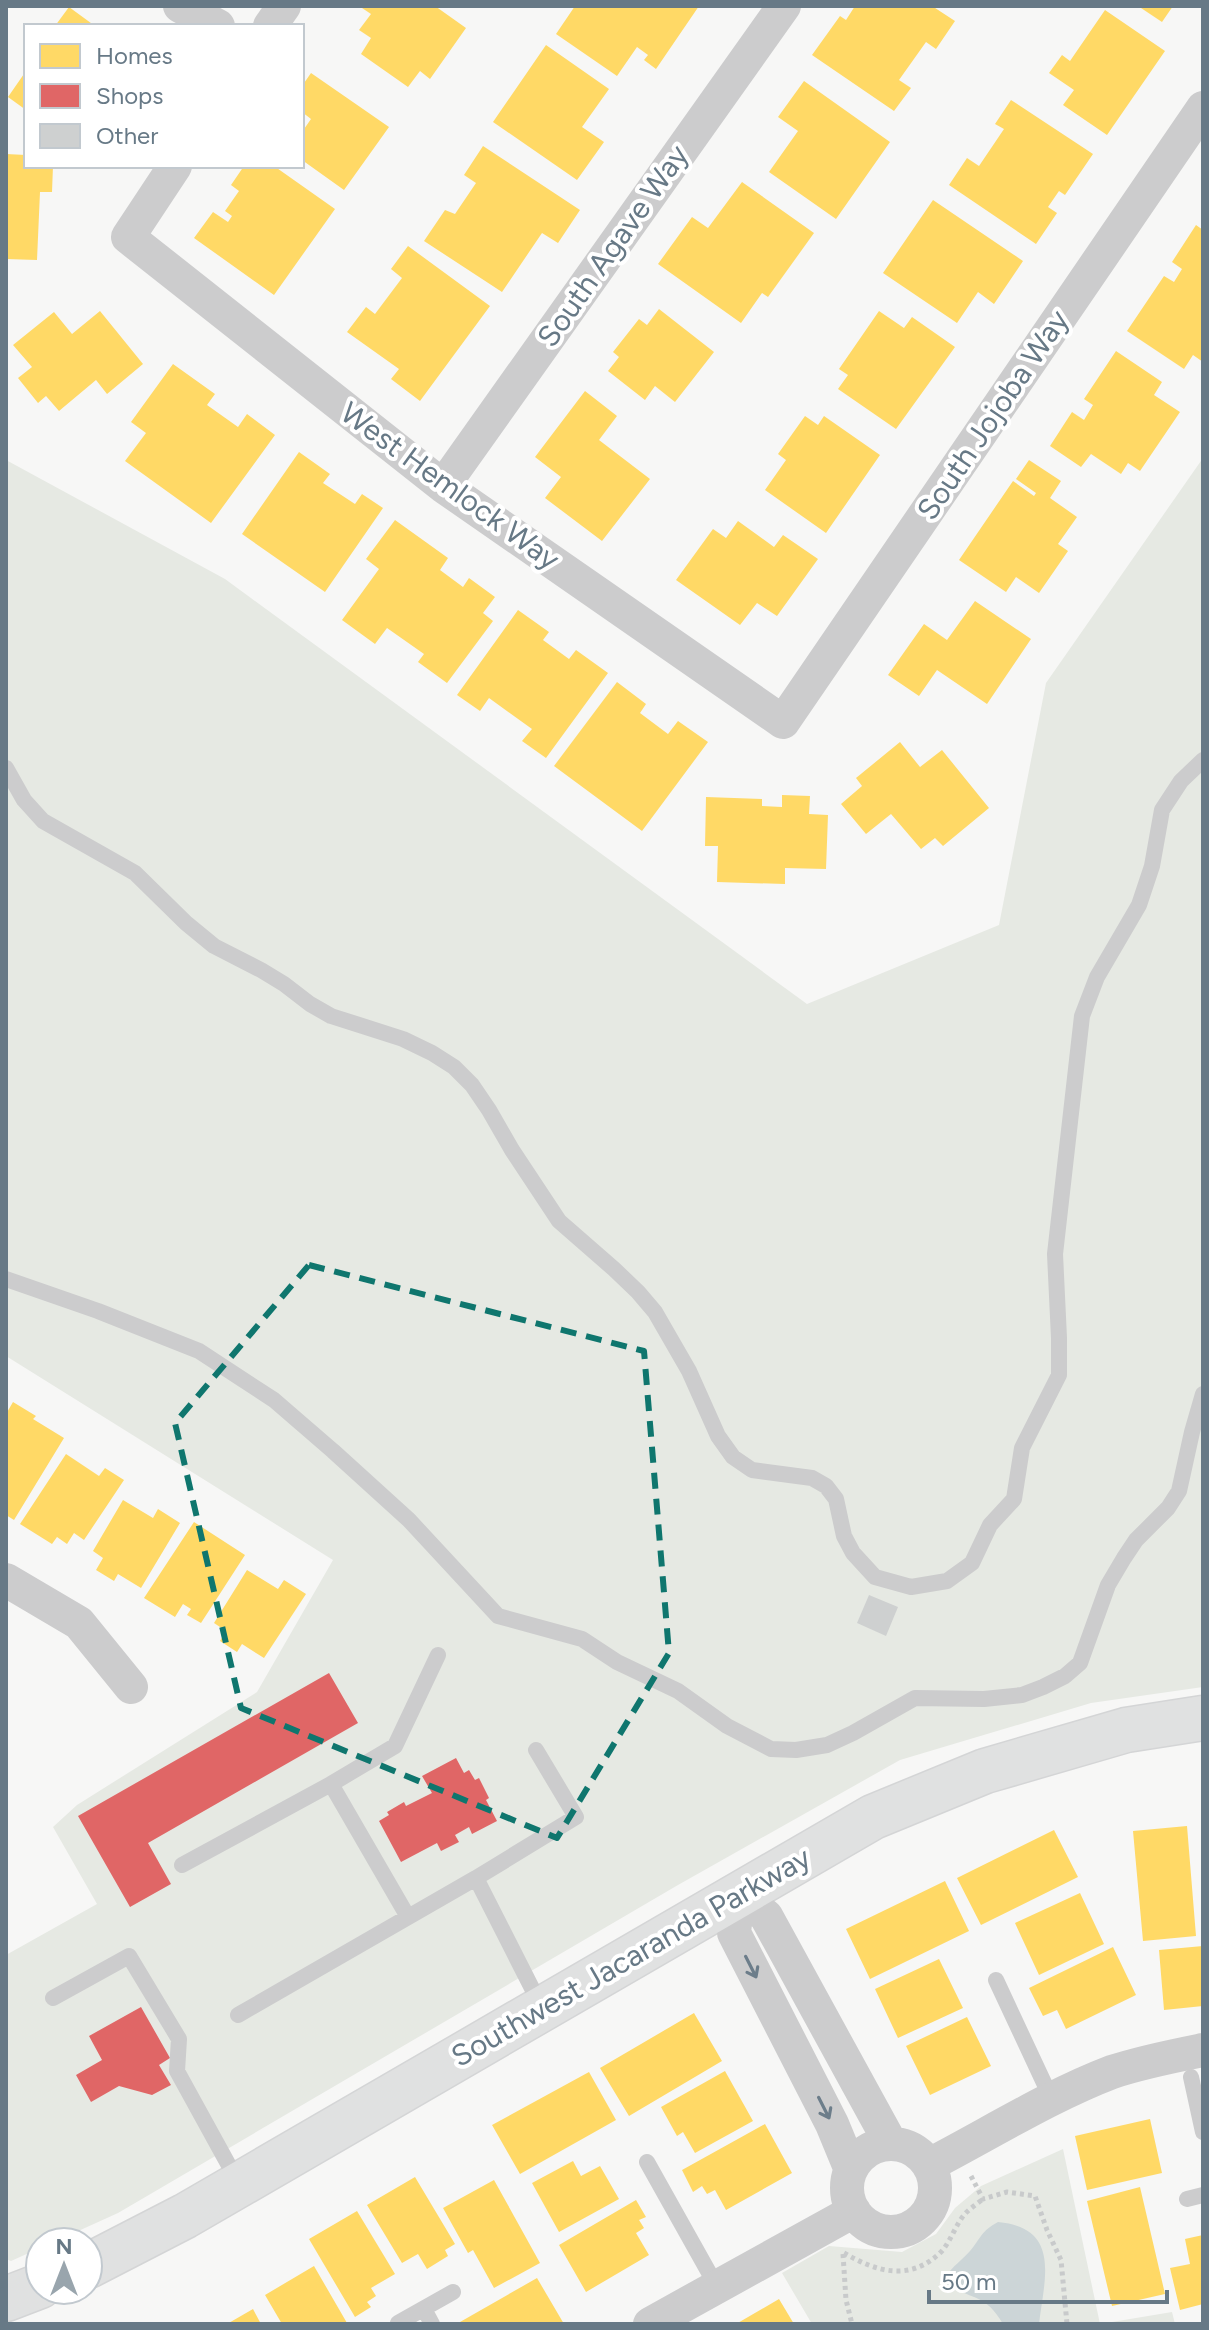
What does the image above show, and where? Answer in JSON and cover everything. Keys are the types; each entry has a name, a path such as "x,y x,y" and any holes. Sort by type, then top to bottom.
{"street":[{"path":"180,6 214,24"},
{"path":"271,24 284,6"},
{"name":"South Agave Way","path":"443,486 784,6"},
{"name":"South Jojoba Way","path":"783,722 1203,108"},
{"name":"West Hemlock Way","path":"174,168 128,237 443,486 783,722"},
{"path":"6,1580 79,1623 131,1687"},
{"name":"Southwest Jacaranda Parkway","path":"104,2258 185,2216 873,1817 985,1771 1126,1730 1203,1718"},
{"path":"738,1894 734,1933 891,2144"},
{"path":"811,2040 832,2124 851,2170"},
{"path":"841,2230 851,2170 867,2151 891,2144 943,2158 1052,2100 1112,2073 1155,2060 1197,2063"},
{"path":"658,2322 717,2287 862,2221 887,2231 914,2226 932,2205 934,2178 943,2158"}],"lane":[{"path":"6,768 24,800 43,821 135,873 214,946 273,977 331,1016 403,1039 454,1067 472,1085 559,1221 614,1269 655,1312 689,1371 718,1436 733,1457 752,1470 812,1478 826,1486 836,1499 844,1536 853,1553 875,1577 911,1587 947,1581 972,1563 990,1525 1014,1499 1022,1448 1059,1375 1055,1254 1082,1016 1097,977 1139,905 1152,866 1162,810 1181,781 1203,760"},
{"path":"6,1279 199,1351 274,1400 333,1451 409,1520 498,1616 582,1639 617,1662 678,1691 727,1726 771,1749 796,1750 827,1745 915,1698 984,1699 1022,1695 1065,1676 1080,1663 1108,1585 1124,1558 1179,1491 1203,1394"},
{"path":"182,1865 395,1746 438,1655"},
{"path":"238,2015 576,1817 536,1750"},
{"path":"331,1784 408,1917"},
{"path":"476,1878 542,2008"},
{"path":"53,1998 129,1956 179,2039 177,2071 239,2184"},
{"path":"996,1980 1052,2100"},
{"path":"1197,2063 1203,2132"},
{"path":"647,2162 717,2287"},
{"path":"398,2323 428,2317 453,2292"}],"path":[{"path":"943,2158 983,2199"},
{"path":"841,2230 860,2263 882,2271 908,2270 926,2263 940,2252 963,2216 983,2199 1007,2192 1035,2196 1061,2260 1067,2324"},
{"path":"841,2230 842,2266 852,2324"}],"highlighted area":[{"path":"309,1265 644,1351 669,1653 557,1838 241,1708 175,1423"}],"shaded area":[{"path":"1203,458 1203,1687 1091,1703 900,1760 678,1885 118,2213 89,2226 24,2226 24,2255 11,2261 6,2259 6,1955 97,1904 53,1827 77,1805 257,1692 333,1560 6,1356 6,460 225,579 807,1004 999,925 1046,683"},
{"path":"1063,2149 1100,2324 812,2324 782,2273 829,2246 902,2252 936,2234 955,2208 981,2186"},
{"path":"998,2222 1018,2226 1032,2234 1040,2245 1045,2274 1039,2324 1003,2324 984,2302 947,2284 949,2272"},
{"path":"1172,2312 1175,2324 1100,2324"}],"building: Homes":[{"path":"359,6 435,6 466,28 430,79 420,71 408,87 361,54 371,38 359,30 371,14"},
{"path":"575,6 699,6 656,69 644,60 648,55 637,47 617,76 556,34"},
{"path":"855,6 932,6 955,21 936,49 926,42 899,80 911,88 894,111 812,55 840,16 846,20"},
{"path":"1138,6 1173,6 1162,22"},
{"path":"69,7 92,24 56,24"},
{"path":"1105,10 1165,51 1107,135 1063,105 1074,90 1049,73 1062,55 1070,61"},
{"path":"546,45 609,89 582,127 604,142 577,180 493,122"},
{"path":"311,73 389,127 344,190 304,161 304,129 311,119 304,114 304,83"},
{"path":"24,74 24,109 8,97"},
{"path":"804,81 890,142 836,219 769,172 798,131 778,117"},
{"path":"1011,100 1093,154 1065,195 1059,191 1048,207 1057,213 1036,244 949,185 967,158 979,166 1004,129 995,124"},
{"path":"483,146 580,210 558,243 542,233 502,292 424,241 445,210 455,214 476,183 464,175"},
{"path":"6,154 24,155 24,168 53,168 52,192 40,192 37,260 6,259"},
{"path":"243,168 277,168 335,209 274,295 194,238 213,212 228,222 232,216 225,211 239,191 231,185"},
{"path":"742,182 814,233 768,297 762,293 741,323 658,264 692,217 708,228"},
{"path":"933,200 1023,261 994,304 978,292 957,323 883,273"},
{"path":"1196,225 1203,230 1203,362 1193,355 1184,369 1127,331 1164,276 1174,282 1182,269 1172,262"},
{"path":"408,246 490,306 420,401 391,379 399,369 347,332 366,307 375,314 402,278 391,269"},
{"path":"659,309 714,352 675,402 655,386 645,400 608,371 619,357 613,352 639,319 647,325"},
{"path":"100,311 143,364 107,394 96,380 59,411 46,396 38,403 18,378 32,367 13,345 54,312 72,334"},
{"path":"879,311 904,328 912,317 955,347 896,429 838,389 848,375 839,369"},
{"path":"1116,351 1162,382 1154,395 1180,412 1140,471 1128,463 1121,474 1091,454 1081,467 1050,446 1072,412 1084,420 1093,405 1084,399"},
{"path":"173,364 215,394 207,405 238,427 247,414 275,435 211,523 125,461 146,433 131,422"},
{"path":"585,391 617,416 599,440 650,479 602,541 545,498 561,477 535,457"},
{"path":"805,416 818,425 824,416 880,455 826,533 765,490 786,460 778,454"},
{"path":"299,452 330,474 323,483 355,504 362,494 383,508 325,592 242,534"},
{"path":"1029,460 1061,481 1050,498 1077,517 1058,544 1068,551 1039,593 1016,577 1006,592 959,560 1013,481 1034,496 1036,493 1016,479"},
{"path":"395,520 448,558 440,570 463,587 469,578 495,597 483,613 493,621 447,683 418,662 424,654 387,628 375,644 342,620 379,569 366,559"},
{"path":"738,521 774,547 783,535 818,559 777,616 757,603 740,625 676,580 713,529 726,538"},
{"path":"975,601 1031,639 987,704 937,670 919,696 888,675 924,624 947,640"},
{"path":"518,610 549,632 543,640 569,659 576,650 608,673 546,758 522,741 532,729 489,698 480,711 457,695"},
{"path":"617,682 646,704 640,713 668,734 678,721 708,742 642,831 554,766"},
{"path":"900,742 920,767 942,750 989,808 943,846 935,838 921,849 891,814 866,834 841,804 862,786 856,778"},
{"path":"782,795 810,796 809,814 828,815 826,869 785,868 785,884 717,882 718,846 705,846 706,797 762,799 762,806 782,807"},
{"path":"13,1402 64,1438 14,1520 6,1515 6,1414"},
{"path":"66,1454 99,1476 105,1468 124,1480 84,1540 74,1533 67,1544 57,1537 52,1544 20,1524"},
{"path":"123,1500 153,1518 158,1509 180,1523 141,1588 118,1574 114,1581 96,1570 103,1558 93,1551"},
{"path":"194,1522 245,1555 201,1623 187,1615 191,1609 183,1604 175,1617 144,1598"},
{"path":"247,1570 278,1589 284,1580 306,1594 264,1658 242,1644 237,1652 220,1641 226,1631 214,1623"},
{"path":"1187,1826 1196,1936 1143,1941 1133,1831"},
{"path":"1054,1830 1078,1877 981,1925 957,1878"},
{"path":"945,1881 969,1931 870,1979 846,1929"},
{"path":"1080,1893 1104,1944 1039,1975 1015,1923"},
{"path":"1203,1946 1203,2006 1164,2010 1159,1950"},
{"path":"1113,1947 1136,1995 1066,2029 1057,2010 1043,2016 1029,1988"},
{"path":"939,1959 963,2008 898,2038 875,1989"},
{"path":"694,2013 722,2061 629,2116 600,2068"},
{"path":"967,2017 991,2066 930,2095 906,2046"},
{"path":"725,2071 753,2121 695,2153 683,2132 677,2136 661,2107"},
{"path":"589,2072 616,2120 520,2174 492,2125"},
{"path":"1150,2119 1162,2173 1087,2190 1075,2136"},
{"path":"765,2124 792,2173 726,2210 715,2190 707,2194 702,2186 693,2192 682,2170"},
{"path":"573,2161 581,2176 600,2166 619,2199 559,2232 532,2183"},
{"path":"415,2177 455,2244 445,2250 448,2256 427,2269 418,2254 402,2263 367,2205"},
{"path":"494,2180 540,2263 494,2288 473,2250 468,2253 443,2208"},
{"path":"1140,2187 1165,2294 1112,2306 1087,2201"},
{"path":"636,2200 646,2217 639,2220 644,2228 636,2233 649,2255 586,2292 559,2245"},
{"path":"357,2211 395,2274 371,2288 376,2296 367,2302 371,2307 355,2317 309,2239"},
{"path":"1203,2235 1203,2304 1180,2310 1170,2268 1190,2264 1185,2239"},
{"path":"314,2266 347,2323 282,2324 265,2295"},
{"path":"537,2278 564,2324 461,2324 460,2322"},
{"path":"779,2299 794,2324 736,2324"},
{"path":"253,2309 261,2324 227,2324"}],"building: Shops":[{"path":"329,1673 358,1723 148,1843 171,1884 130,1907 78,1816"},
{"path":"456,1758 464,1773 469,1770 475,1780 479,1778 497,1821 472,1834 469,1827 455,1835 459,1842 441,1851 437,1843 401,1862 379,1821 404,1802 406,1806 432,1793 422,1776"},
{"path":"141,2007 170,2058 159,2065 171,2085 152,2095 119,2086 91,2102 76,2075 102,2060 89,2036"}],"building: Other":[{"path":"869,1595 898,1607 886,1636 857,1623"}]}
